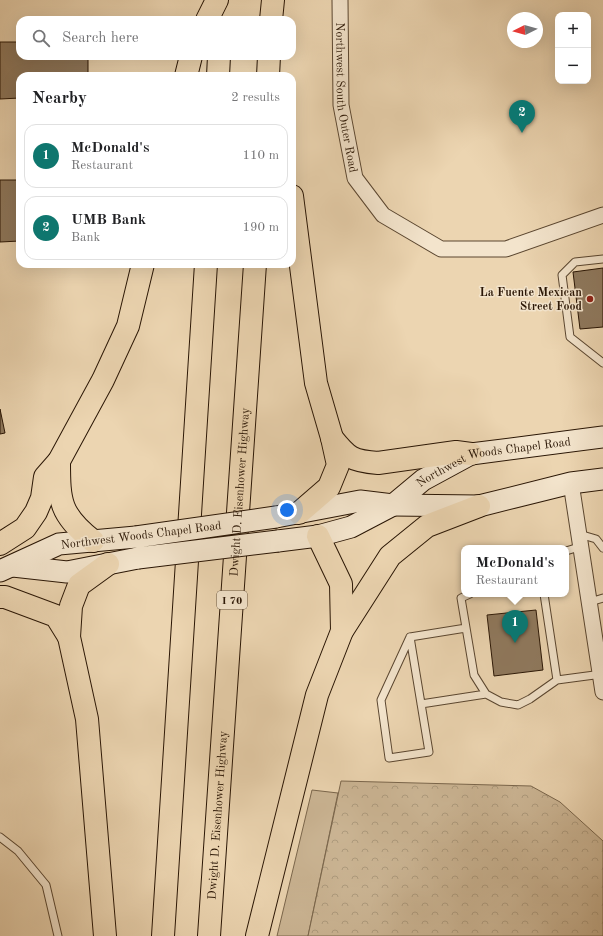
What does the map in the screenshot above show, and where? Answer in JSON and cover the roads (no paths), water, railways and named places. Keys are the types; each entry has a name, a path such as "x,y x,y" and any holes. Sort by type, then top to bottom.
{"highway":[{"path":"209,16 217,0"},
{"path":"222,16 223,0"},
{"path":"271,16 273,0"},
{"path":"277,0 278,16"},
{"path":"187,72 190,60"},
{"path":"218,72 219,60"},
{"path":"268,72 269,60"},
{"path":"280,60 281,72"},
{"path":"296,229 312,361 316,383 332,438 338,465 329,486 299,513"},
{"path":"0,544 25,528 36,512 42,498 45,476 58,461 102,380 128,326 142,268"},
{"path":"163,936 206,268"},
{"name":"Dwight D. Eisenhower Highway","path":"209,936 255,268"},
{"path":"332,438 346,456 368,463 378,463 456,452 471,454"},
{"path":"58,461 59,490 64,509 76,527 93,541"},
{"path":"257,936 317,695 342,631 390,556 427,526 479,506"},
{"path":"318,536 341,584 342,631"},
{"path":"105,936 87,719 69,637 71,606 79,585 108,564"},
{"path":"0,597 5,597 56,616 69,637"}],"main road":[{"name":"Northwest Woods Chapel Road","path":"4,567 67,572 138,558 318,536 351,527 392,505 423,480 471,454 603,437"},
{"name":"Northwest Woods Chapel Road","path":"4,567 59,544 136,537 276,517 360,501 392,505 479,506 571,483 603,479"}],"street":[{"name":"Northwest South Outer Road","path":"340,0 341,104 355,178 383,216 442,249 506,249 594,216 603,215"},
{"path":"571,483 574,544 596,600 603,692"}],"lane":[{"path":"603,259 575,262 562,275 570,336 603,363"},
{"path":"574,544 596,539 603,548"},
{"path":"463,597 461,598 474,675 486,694 501,702 518,704 530,699 557,680 602,674"},
{"path":"544,597 557,680"},
{"path":"410,637 466,628"},
{"path":"410,637 429,752 389,758 381,700 410,637"},
{"path":"421,704 486,694"},
{"path":"0,837 18,851 46,885 58,936"}],"place":[{"name":"UMB Bank","path":"522,133"},
{"name":"La Fuente Mexican Street Food","path":"590,299"},
{"name":"McDonald's","path":"515,643"}]}
